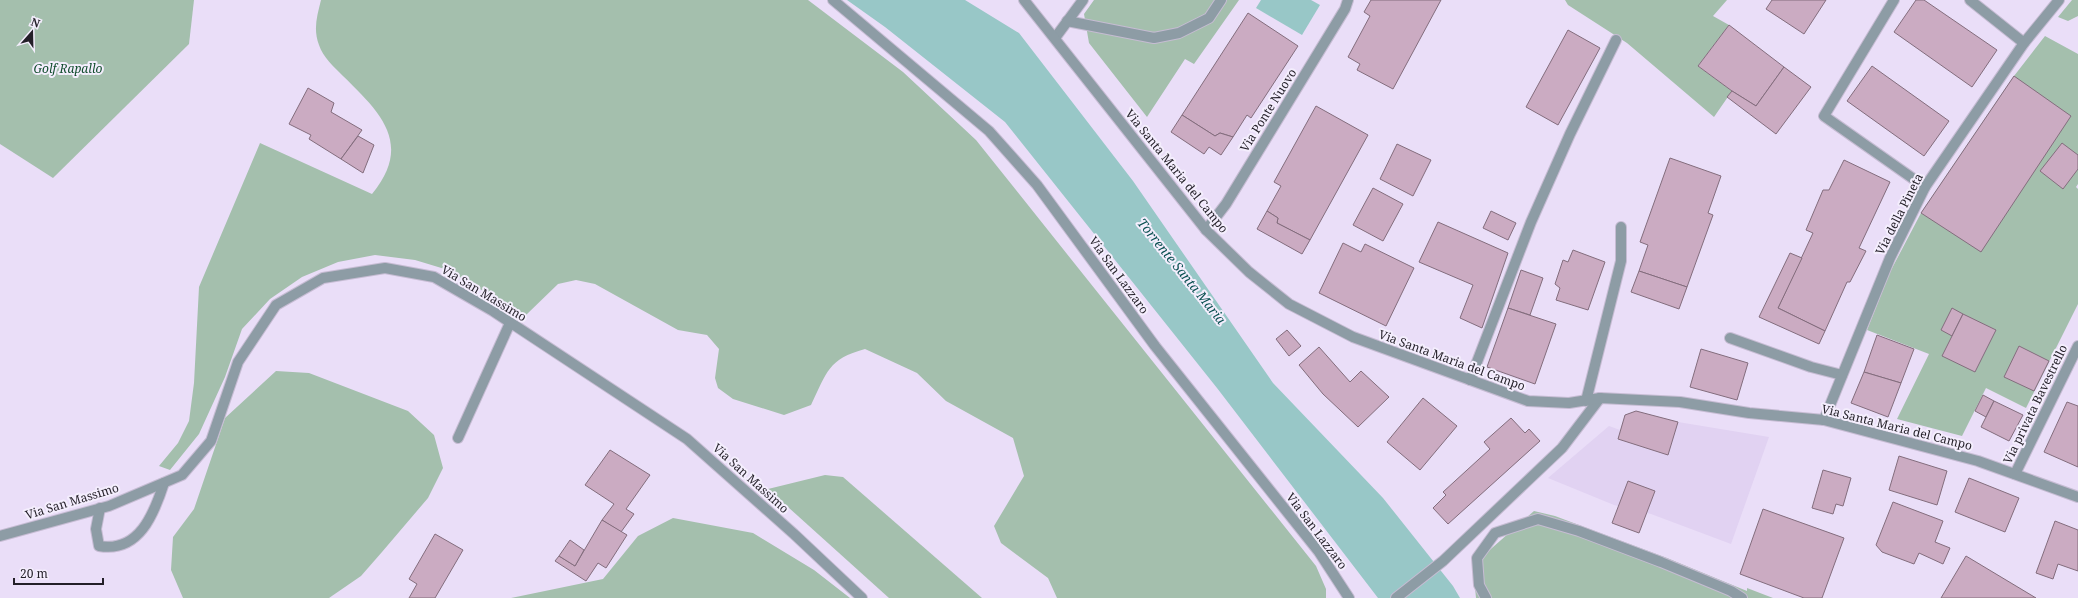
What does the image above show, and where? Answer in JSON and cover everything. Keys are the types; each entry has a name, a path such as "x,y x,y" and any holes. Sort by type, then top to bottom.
{"street":[{"name":"Via San Lazzaro","path":"833,0 989,131 1037,185 1155,346 1319,552 1350,598"},
{"name":"Via Santa Maria del Campo","path":"1024,0 1206,230 1249,272 1289,304 1353,337 1528,401 1568,403 1600,398 1680,402 1749,413 1824,420 1978,461 2078,497"},
{"path":"1055,38 1083,0"},
{"path":"1067,21 1154,38 1179,33 1209,18 1221,0"},
{"name":"Via Ponte Nuovo","path":"1206,230 1226,204 1325,43 1345,9 1348,0"},
{"path":"1894,0 1824,116 1925,188"},
{"path":"1970,0 2024,43"},
{"name":"Via della Pineta","path":"1824,420 1890,258 1925,188 2024,43 2059,0"},
{"path":"1470,380 1531,222 1570,134 1616,40"},
{"path":"1586,401 1621,261 1621,226"},
{"name":"Via San Massimo","path":"0,536 100,508 182,475 211,441 238,362 276,305 323,278 385,268 434,277 510,323 687,439 794,534 862,598"},
{"path":"458,438 510,323"},
{"path":"1730,338 1811,367 1842,375"},
{"name":"Via privata Bavestrello","path":"2015,474 2078,346"},
{"path":"1396,598 1443,561 1562,448 1600,398"},
{"path":"100,508 96,529 99,546 113,548 131,538 146,526 154,513 164,483"},
{"path":"1486,598 1479,585 1477,558 1495,533 1538,519 1579,531 1661,562 1730,591 1742,598"}],"shaded area":[{"path":"1636,411 1678,422 1769,437 1731,544 1651,514 1614,505 1548,478 1609,426 1620,430 1625,415"}],"green space":[{"name":"Golf Rapallo","path":"0,0 194,0 189,44 53,178 0,144"},
{"path":"321,0 808,0 903,72 976,140 1316,566 1326,589 1326,598 1057,598 1048,578 1001,543 994,526 1024,476 1013,438 946,401 917,373 865,349 843,357 830,368 825,375 811,405 784,415 733,399 718,388 715,378 719,349 707,335 678,330 595,284 576,280 558,284 525,316 448,270 415,260 375,255 338,262 302,277 270,299 242,329 225,377 199,434 170,470 159,466 178,443 189,421 194,383 199,287 260,143 372,194 384,176 390,160 391,144 387,130 380,116 323,54 316,33 317,17"},
{"path":"1094,0 1239,0 1194,64 1185,59 1147,117 1089,43 1084,14"},
{"path":"1565,0 1727,0 1713,16 1729,25 1698,66 1732,91 1714,117 1627,43 1568,5"},
{"path":"2072,0 2078,0 2078,16 2068,21 2058,17"},
{"path":"2045,36 2078,54 2078,184 2076,187 2078,189 2078,304 2026,408 1986,388 1962,436 1897,419 1929,354 1867,330 1890,272 1921,213 2014,76"},
{"path":"276,371 309,373 408,411 434,435 443,468 428,498 361,576 329,598 183,598 171,570 173,537 194,509 225,418"},
{"path":"825,475 843,477 982,598 889,598 768,489"},
{"path":"1534,511 1555,516 1667,558 1747,591 1747,588 1773,598 1476,598 1474,577 1484,555"},
{"path":"673,518 753,533 814,570 850,598 511,598 603,579 638,536"}],"water":[{"name":"Torrente Santa Maria","path":"847,0 965,0 1019,33 1133,181 1273,383 1383,498 1453,586 1460,598 1378,598 1217,388 1005,122 885,27"},
{"path":"1261,0 1311,0 1320,5 1302,35 1256,8"}],"building":[{"path":"1371,0 1441,0 1393,89 1357,70 1360,64 1348,57 1370,16 1364,12"},
{"path":"1772,0 1826,0 1804,34 1766,9"},
{"path":"1916,0 1924,0 1997,50 1972,87 1894,32"},
{"path":"1248,13 1298,46 1251,118 1247,115 1233,137 1220,133 1215,136 1182,115"},
{"path":"1729,25 1784,67 1756,106 1732,91 1698,66"},
{"path":"1568,30 1600,48 1558,125 1526,107"},
{"path":"1872,66 1949,121 1924,156 1847,101"},
{"path":"1784,67 1811,87 1776,134 1727,97 1732,91 1756,106"},
{"path":"2014,76 2071,116 1981,252 1921,213"},
{"path":"308,88 334,103 331,112 362,130 341,159 309,139 311,135 289,124"},
{"path":"1316,106 1368,135 1310,240 1277,223 1278,218 1267,211 1281,186 1274,182"},
{"path":"1182,115 1215,136 1220,133 1233,137 1221,155 1209,147 1204,154 1171,132"},
{"path":"358,136 374,145 363,173 341,159"},
{"path":"2062,143 2078,155 2078,169 2063,189 2040,171"},
{"path":"1397,144 1431,160 1413,196 1380,179"},
{"path":"1670,158 1721,176 1708,213 1713,215 1687,287 1639,271 1648,245 1640,242"},
{"path":"1844,160 1890,182 1859,248 1866,251 1850,282 1847,282 1825,331 1778,308 1813,233 1806,230 1823,190 1829,190"},
{"path":"1373,188 1403,204 1383,241 1353,225"},
{"path":"1267,211 1278,218 1277,223 1310,240 1302,254 1257,229"},
{"path":"1491,211 1516,223 1508,240 1483,228"},
{"path":"1438,222 1508,253 1482,328 1460,318 1473,285 1419,262"},
{"path":"1343,243 1361,252 1365,244 1414,268 1386,326 1319,293"},
{"path":"1573,250 1605,262 1588,310 1556,300 1560,288 1555,284 1563,260 1568,262"},
{"path":"1790,253 1802,258 1778,308 1825,331 1819,344 1759,317"},
{"path":"1521,270 1543,278 1530,315 1508,308"},
{"path":"1639,271 1687,287 1679,309 1631,292"},
{"path":"1508,308 1556,324 1535,384 1487,367"},
{"path":"1952,308 1963,314 1952,336 1941,330"},
{"path":"1963,314 1996,330 1975,372 1942,356"},
{"path":"1287,330 1301,346 1289,356 1276,339"},
{"path":"1877,335 1914,349 1901,383 1864,372"},
{"path":"2019,346 2049,361 2034,391 2004,377"},
{"path":"1319,347 1350,382 1361,371 1389,397 1358,427 1323,394 1299,365"},
{"path":"1701,349 1748,363 1737,400 1690,387"},
{"path":"1864,372 1901,383 1888,417 1851,403"},
{"path":"1983,395 1994,401 1986,417 1975,411"},
{"path":"1423,398 1457,426 1420,470 1387,442"},
{"path":"1994,401 2023,415 2009,441 1981,427"},
{"path":"2067,402 2078,406 2078,467 2044,452"},
{"path":"1636,411 1678,422 1668,455 1618,439 1625,415"},
{"path":"1511,418 1525,433 1529,429 1540,441 1448,524 1433,508 1446,495 1443,492 1490,449 1484,442"},
{"path":"610,450 650,475 626,509 634,514 621,532 602,520 614,504 585,485"},
{"path":"1899,456 1947,471 1937,505 1889,490"},
{"path":"1823,470 1851,478 1843,506 1836,504 1833,514 1812,508"},
{"path":"1969,478 2019,498 2005,532 1955,512"},
{"path":"1628,481 1655,491 1639,533 1612,523"},
{"path":"1893,502 1943,521 1935,542 1950,548 1943,564 1919,553 1914,564 1882,552 1876,545"},
{"path":"1763,509 1844,538 1822,598 1804,598 1740,574"},
{"path":"602,520 627,535 606,568 598,563 586,581 555,561 559,556 575,566"},
{"path":"2055,521 2078,530 2078,571 2058,564 2053,579 2036,573"},
{"path":"435,534 463,550 435,598 409,598 417,584 409,579"},
{"path":"570,540 584,550 575,566 559,556"},
{"path":"1966,556 2036,598 1941,598"}]}
